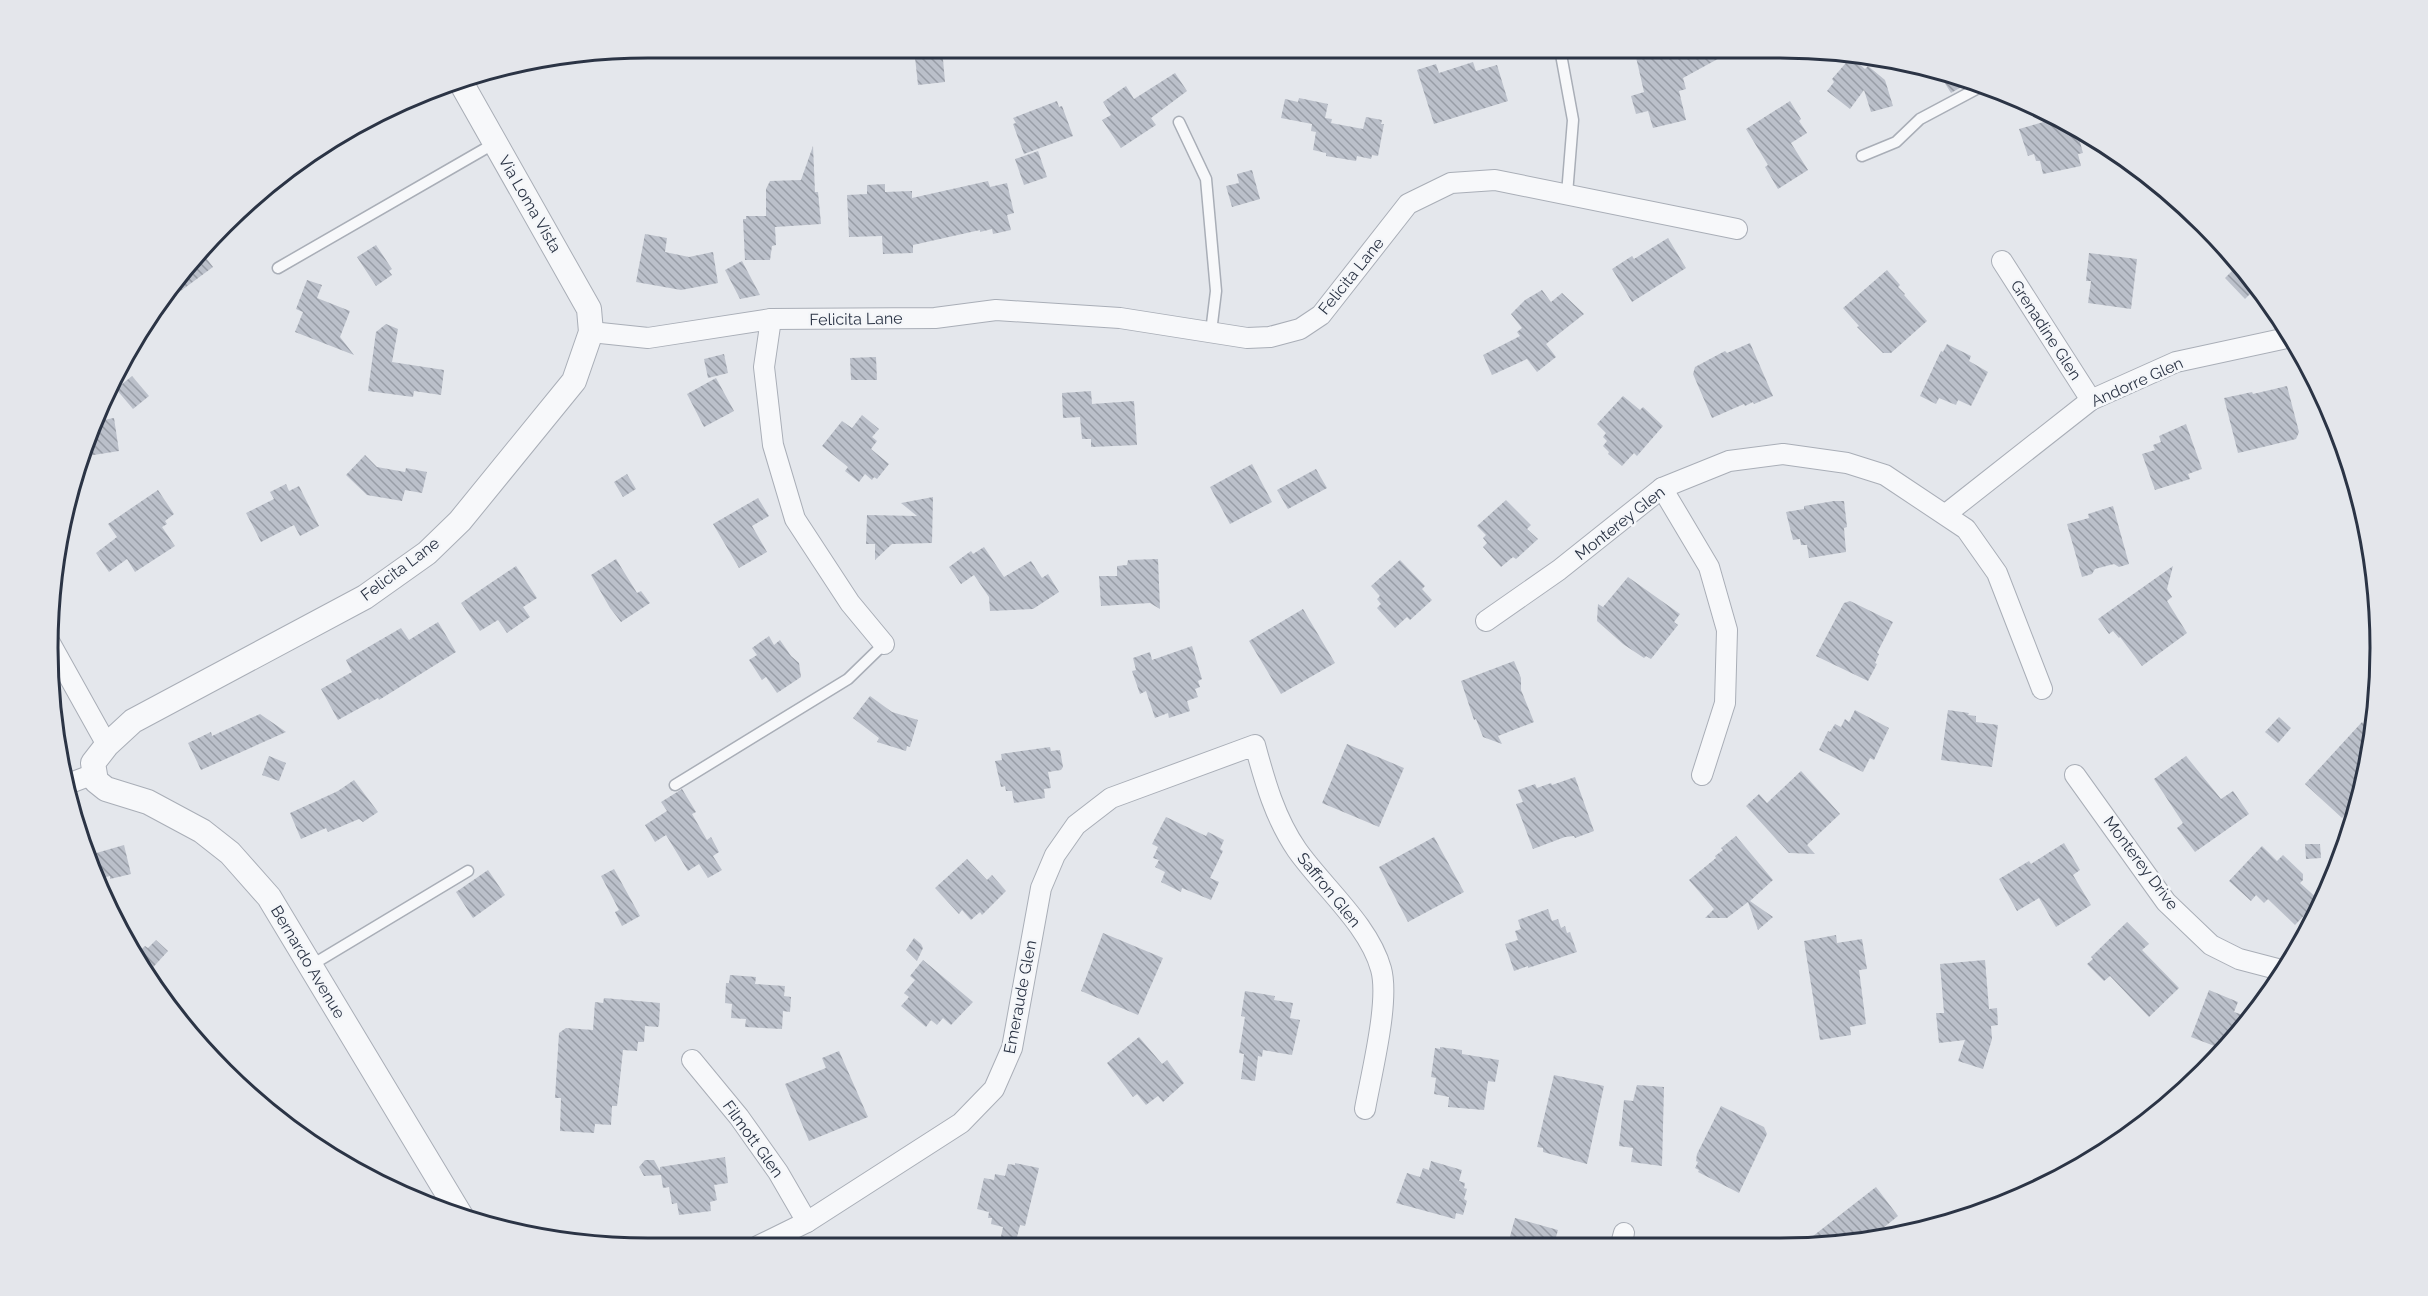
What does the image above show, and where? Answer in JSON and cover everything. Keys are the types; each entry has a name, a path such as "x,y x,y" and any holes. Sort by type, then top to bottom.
{"street":[{"name":"Via Loma Vista","path":"464,88 589,309 591,332"},
{"name":"Felicita Lane","path":"94,774 93,763 107,745 133,720 365,597 427,553 460,521 574,381 591,332 648,338 771,319 935,318 996,310 1120,318 1247,338 1270,337 1300,329 1321,315 1408,204 1451,183 1495,180 1737,229"},
{"name":"Grenadine Glen","path":"2002,261 2091,400"},
{"path":"771,319 764,367 773,445 795,519 850,603 884,644"},
{"name":"Andorre Glen","path":"1946,514 2091,400 2176,362 2282,339"},
{"name":"Monterey Glen","path":"1486,621 1559,570 1662,488 1729,461 1783,454 1847,463 1885,476 1966,529 1997,573 2042,689"},
{"path":"1662,488 1709,567 1727,630 1725,703 1702,775"},
{"path":"59,658 107,745"},
{"name":"Saffron Glen","path":"1255,745 1270,802 1296,848 1361,929 1382,970 1383,1009 1365,1109"},
{"name":"Emeraude Glen","path":"774,1238 807,1222 961,1123 994,1089 1012,1048 1041,888 1055,855 1076,825 1111,798 1255,745"},
{"path":"74,781 94,774"},
{"name":"Bernardo Avenue","path":"94,774 96,781 106,789 148,802 202,831 230,854 269,897 454,1204"},
{"name":"Monterey Drive","path":"2075,775 2166,902 2211,945 2239,959 2275,969"},
{"name":"Filmott Glen","path":"692,1060 739,1117 778,1172 807,1222"}],"lane":[{"path":"1562,58 1573,120 1567,194"},
{"path":"1862,156 1896,142 1920,119 1972,91"},
{"path":"1179,122 1206,179 1216,291 1211,332"},
{"path":"278,267 495,143"},
{"path":"675,785 848,679 884,644"},
{"path":"310,966 468,871"}],"building":[{"path":"915,58 943,58 945,82 918,85"},
{"path":"1636,58 1720,58 1683,78 1686,89 1679,91 1686,120 1653,128 1648,111 1636,114 1631,96 1644,92"},
{"path":"1473,62 1476,71 1497,65 1508,101 1434,124 1417,70 1436,64 1439,73"},
{"path":"1846,63 1860,64 1865,69 1868,66 1885,80 1893,106 1871,112 1864,90 1850,109 1827,91 1834,82 1832,79"},
{"path":"1175,73 1187,91 1151,118 1156,125 1121,148 1102,120 1111,115 1103,102 1126,86 1134,99"},
{"path":"1944,82 1961,87 1951,93"},
{"path":"1299,98 1328,104 1325,118 1332,119 1331,123 1363,129 1366,117 1382,120 1381,124 1384,124 1378,156 1372,155 1371,159 1357,156 1356,161 1326,156 1326,153 1313,150 1316,132 1311,131 1312,124 1281,118 1285,99 1298,102"},
{"path":"1057,101 1059,107 1062,106 1073,136 1024,154 1013,118"},
{"path":"1790,101 1807,133 1791,143 1808,170 1778,189 1765,167 1768,165 1746,129"},
{"path":"2046,121 2075,137 2082,142 2080,142 2083,153 2078,154 2081,166 2043,174 2040,161 2036,161 2034,154 2028,156 2019,129"},
{"path":"813,146 815,192 818,192 821,224 775,227 776,245 772,246 770,260 745,260 743,219 746,219 746,216 766,216 766,189 770,181 801,180"},
{"path":"1038,151 1047,177 1024,185 1015,159"},
{"path":"1252,170 1260,199 1232,207 1226,186 1239,183 1237,174"},
{"path":"988,181 990,187 1007,183 1014,213 1007,215 1011,230 993,234 992,229 980,232 980,230 913,245 913,253 883,254 882,236 849,237 847,195 867,194 867,185 885,184 885,192 912,191 912,198"},
{"path":"645,234 667,238 665,252 689,257 713,252 718,283 681,290 636,282"},
{"path":"1668,238 1686,268 1632,302 1612,269 1632,256 1634,259"},
{"path":"376,245 392,269 389,271 392,275 376,286 357,257"},
{"path":"2089,253 2137,259 2131,309 2088,303 2091,281 2086,281"},
{"path":"206,258 213,267 176,294"},
{"path":"742,261 760,295 740,299 725,270"},
{"path":"1887,270 1900,285 1898,287 1904,295 1927,321 1891,353 1883,353 1857,327 1859,326 1843,308"},
{"path":"2233,270 2251,293 2245,299 2225,278"},
{"path":"307,280 322,285 317,298 350,311 340,337 354,355 295,332 303,312 296,309"},
{"path":"1542,290 1551,302 1562,293 1584,314 1546,344 1556,357 1537,372 1527,359 1492,375 1483,355 1520,336 1517,332 1522,328 1511,314 1525,300"},
{"path":"386,324 398,329 392,362 444,370 441,395 414,391 413,397 368,391 376,332"},
{"path":"1750,343 1773,396 1754,404 1753,402 1745,406 1744,404 1712,418 1693,374 1695,367 1725,351 1727,353"},
{"path":"1947,344 1971,356 1969,361 1988,372 1971,406 1958,400 1956,405 1939,398 1936,404 1920,396 1941,351 1943,352"},
{"path":"724,354 728,373 708,378 704,359"},
{"path":"876,357 877,380 851,380 850,358"},
{"path":"132,376 149,396 133,409 117,391"},
{"path":"716,378 734,411 704,427 687,394"},
{"path":"2287,386 2299,432 2296,439 2238,453 2224,398"},
{"path":"1091,391 1092,404 1134,401 1137,445 1091,447 1091,439 1082,439 1080,417 1063,418 1062,393"},
{"path":"1623,396 1640,410 1643,407 1663,426 1637,456 1634,453 1622,466 1608,454 1609,452 1603,446 1607,441 1603,437 1606,433 1597,424"},
{"path":"862,415 879,429 872,437 877,441 871,449 889,464 877,479 874,477 872,480 865,474 859,482 845,471 848,467 822,446 842,421 852,428"},
{"path":"114,418 119,451 91,455 103,422"},
{"path":"2186,424 2202,469 2188,474 2190,479 2155,490 2142,454 2155,450 2153,445 2161,442 2159,436"},
{"path":"365,455 377,467 405,472 406,468 427,472 422,493 405,490 402,501 367,495 346,475"},
{"path":"1252,464 1272,502 1230,524 1210,487"},
{"path":"1316,469 1327,488 1288,509 1277,490"},
{"path":"627,474 636,489 623,497 614,482"},
{"path":"286,484 289,491 299,486 319,526 300,536 294,525 261,542 246,513 274,499 270,492"},
{"path":"158,490 174,514 165,521 167,524 162,527 175,546 135,572 127,559 109,572 96,553 117,537 108,524"},
{"path":"933,497 932,543 892,544 875,560 875,544 866,544 867,515 917,516 901,503"},
{"path":"758,498 769,516 752,526 767,552 739,568 713,524"},
{"path":"1506,500 1531,525 1527,529 1538,539 1516,559 1513,557 1501,567 1483,547 1487,543 1483,538 1486,535 1477,526"},
{"path":"1844,501 1847,527 1844,528 1846,552 1809,558 1807,545 1801,545 1800,539 1793,540 1786,512 1804,509 1804,506"},
{"path":"2113,506 2129,564 2119,567 2114,564 2095,569 2092,574 2082,577 2067,524 2089,518 2088,514"},
{"path":"984,547 1004,577 1031,561 1042,578 1048,574 1059,592 1033,609 990,611 989,597 974,575 961,584 949,567 971,551 973,554"},
{"path":"616,559 637,593 641,591 650,603 621,622 591,575"},
{"path":"1158,559 1160,609 1150,603 1101,606 1099,576 1117,576 1117,566 1127,565 1128,560"},
{"path":"1400,560 1425,586 1422,589 1432,600 1410,620 1407,617 1395,628 1377,608 1381,604 1377,599 1380,596 1371,586"},
{"path":"516,566 537,598 523,607 530,617 507,633 498,620 480,631 461,603"},
{"path":"2173,566 2167,589 2172,597 2167,601 2187,633 2142,666 2120,637 2113,631 2109,634 2098,619"},
{"path":"1628,577 1680,614 1674,622 1678,625 1651,659 1646,656 1644,658 1623,644 1597,621 1598,604 1603,607"},
{"path":"1850,601 1893,622 1877,653 1879,654 1875,663 1877,664 1868,681 1816,656 1844,603"},
{"path":"1303,609 1335,663 1281,694 1249,641"},
{"path":"438,622 456,652 379,700 378,698 338,720 321,689 352,672 346,660 401,628 409,640"},
{"path":"769,636 774,645 780,640 799,663 801,677 777,693 766,677 762,680 749,660 757,655 752,648"},
{"path":"1192,646 1202,679 1198,681 1200,687 1195,689 1198,697 1187,701 1190,711 1169,718 1168,713 1155,718 1146,691 1140,694 1132,671 1136,670 1133,658 1150,652 1152,660"},
{"path":"1514,661 1521,678 1521,690 1534,722 1498,736 1502,744 1483,737 1476,719 1474,720 1461,681"},
{"path":"870,696 892,712 918,720 910,747 907,746 906,751 877,742 879,738 853,718"},
{"path":"1855,710 1889,728 1874,760 1870,758 1863,772 1819,750 1828,731 1830,732 1835,724 1841,727 1845,719 1849,722"},
{"path":"1948,710 1976,716 1976,722 1998,725 1992,767 1941,760"},
{"path":"260,714 286,732 201,770 188,743 211,732 212,736"},
{"path":"2279,717 2291,728 2278,743 2265,732"},
{"path":"2362,722 2364,724 2358,763 2349,801 2342,818 2305,784"},
{"path":"1347,744 1404,768 1379,827 1322,803"},
{"path":"1050,747 1051,751 1060,750 1063,767 1061,770 1048,772 1051,788 1044,789 1045,798 1014,803 1012,791 1006,791 1005,786 1001,787 995,761 1002,760 1001,754"},
{"path":"269,756 286,763 279,781 262,775"},
{"path":"2186,756 2221,799 2233,791 2249,814 2195,852 2177,828 2183,823 2154,779"},
{"path":"1801,771 1840,814 1807,845 1815,854 1789,853 1746,806 1759,794 1767,803"},
{"path":"1575,777 1594,831 1575,838 1574,836 1565,837 1533,849 1516,804 1523,802 1518,790 1535,784 1537,788 1551,783 1552,785"},
{"path":"354,780 378,812 363,822 359,819 328,832 326,828 301,839 290,813 338,791"},
{"path":"682,789 696,812 692,814 707,840 711,837 719,852 713,856 722,870 708,878 699,864 688,871 666,835 655,842 645,825 667,811 661,802"},
{"path":"1166,817 1206,836 1208,832 1224,840 1220,849 1223,851 1210,878 1219,882 1211,900 1182,888 1181,892 1161,882 1165,872 1155,867 1159,860 1153,858 1158,847 1152,844"},
{"path":"1736,836 1773,880 1750,901 1773,917 1758,930 1748,902 1727,918 1705,918 1714,909 1689,880 1716,858 1715,856 1723,850 1721,848"},
{"path":"1434,837 1464,892 1408,922 1379,867"},
{"path":"2064,843 2080,870 2073,875 2091,905 2056,927 2039,898 2017,911 1999,879 2029,861 2031,864"},
{"path":"2305,844 2320,844 2321,858 2306,859"},
{"path":"124,845 131,874 110,879 110,876 105,877 96,853"},
{"path":"2262,846 2277,861 2283,855 2303,874 2303,880 2300,883 2315,896 2307,912 2295,925 2268,899 2264,903 2256,895 2251,901 2229,881"},
{"path":"967,859 987,880 992,875 1006,891 982,915 980,912 971,920 962,910 959,914 935,888"},
{"path":"614,869 640,916 622,926 615,912 619,910 601,876"},
{"path":"488,870 505,895 473,918 456,892"},
{"path":"1548,909 1552,921 1558,919 1561,928 1565,926 1567,933 1570,932 1577,952 1514,971 1505,944 1518,940 1515,931 1521,929 1518,920"},
{"path":"2127,922 2149,944 2142,950 2179,988 2149,1017 2110,976 2104,981 2087,964 2093,959 2091,957"},
{"path":"1103,933 1163,958 1138,1015 1081,991"},
{"path":"1836,935 1837,943 1862,939 1867,969 1859,970 1866,1024 1850,1027 1851,1035 1820,1040 1804,941"},
{"path":"914,938 923,948 917,961 906,950"},
{"path":"156,940 168,951 153,968 141,949 145,946 148,948"},
{"path":"923,960 973,1002 951,1025 943,1018 937,1025 931,1020 926,1027 901,1006 909,997 904,993 915,980 910,976"},
{"path":"1985,960 1989,1009 1997,1008 1998,1025 1991,1026 1992,1039 1983,1069 1958,1061 1965,1040 1939,1043 1936,1013 1944,1013 1940,964"},
{"path":"730,975 756,977 755,984 785,986 784,996 791,997 790,1012 783,1011 782,1029 745,1027 746,1019 731,1018 732,1004 725,1003 726,983 729,983"},
{"path":"2209,990 2238,1002 2234,1012 2242,1015 2215,1046 2191,1037"},
{"path":"1245,991 1275,996 1274,1000 1293,1003 1290,1018 1300,1020 1292,1055 1263,1050 1262,1057 1258,1056 1255,1081 1241,1079 1244,1054 1239,1053 1245,1017 1241,1016"},
{"path":"604,998 660,1003 659,1025 658,1027 645,1026 644,1042 638,1042 637,1051 623,1050 617,1106 612,1106 611,1125 595,1124 594,1133 560,1131 561,1098 555,1098 559,1033 566,1028 593,1030 595,1002 603,1003"},
{"path":"1139,1037 1162,1064 1167,1060 1184,1083 1163,1102 1158,1096 1146,1105 1137,1094 1133,1097 1107,1063"},
{"path":"1440,1047 1462,1050 1462,1054 1499,1060 1495,1082 1488,1081 1484,1110 1448,1107 1449,1097 1434,1094 1436,1078 1431,1077 1435,1048 1440,1049"},
{"path":"839,1051 868,1117 809,1141 785,1084 826,1068 822,1058"},
{"path":"1554,1075 1604,1086 1587,1164 1543,1152 1543,1148 1537,1147"},
{"path":"1637,1085 1664,1087 1662,1166 1631,1162 1633,1148 1619,1146 1624,1100 1633,1101"},
{"path":"1721,1106 1764,1127 1767,1134 1739,1193 1698,1172 1699,1170 1695,1168 1698,1162 1696,1161 1697,1154"},
{"path":"725,1157 728,1183 714,1185 717,1200 710,1202 711,1211 679,1215 677,1203 672,1204 669,1187 663,1188 661,1175 644,1176 639,1167 645,1160 654,1160 660,1171 660,1167"},
{"path":"1431,1161 1462,1170 1459,1181 1465,1183 1464,1188 1467,1189 1464,1199 1467,1201 1463,1215 1456,1213 1455,1219 1396,1203 1407,1173 1420,1177 1423,1168 1429,1170"},
{"path":"1015,1163 1039,1168 1025,1226 1020,1225 1017,1238 1001,1238 1003,1227 991,1224 992,1218 988,1218 989,1212 977,1209 984,1178 994,1180 995,1174 1005,1176 1008,1164 1015,1165"},
{"path":"1876,1187 1898,1216 1883,1228 1813,1236"},
{"path":"1515,1218 1558,1230 1556,1238 1510,1238"}]}
